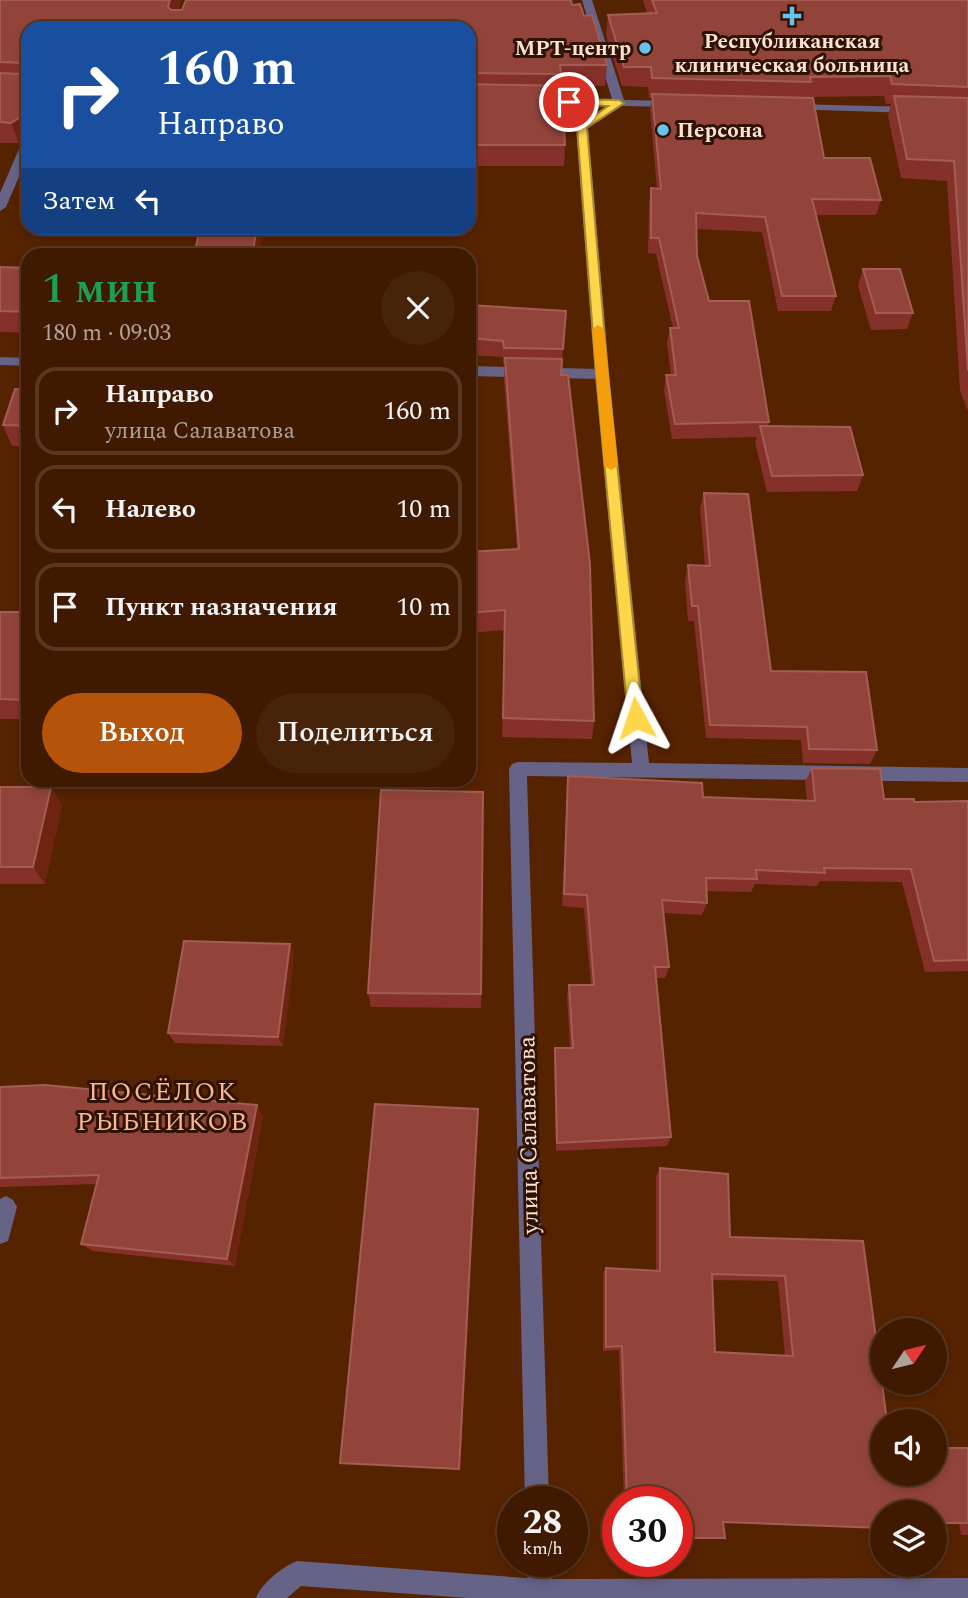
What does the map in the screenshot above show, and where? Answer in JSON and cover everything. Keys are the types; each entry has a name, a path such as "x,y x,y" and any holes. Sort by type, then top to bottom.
{"street":[{"path":"587,0 619,103"},
{"path":"523,100 689,105"},
{"path":"619,103 582,127 602,374 641,771 968,775"},
{"path":"772,107 926,111"},
{"path":"0,207 21,158"},
{"path":"0,361 21,362"},
{"path":"476,371 602,374"},
{"name":"улица Салаватова","path":"537,1486 518,769 641,771"},
{"path":"0,1233 6,1207"},
{"path":"268,1598 297,1573 540,1595 968,1590"},
{"path":"539,1577 540,1595"}],"building":[{"path":"0,0 170,0 168,7 171,10 182,10 186,0 571,0 572,5 580,4 584,16 592,15 607,65 560,65 561,74 476,73 476,21 21,21 21,63 0,62"},
{"name":"Республиканская клиническая больница","path":"652,0 968,0 968,87 892,84 890,76 810,77 811,82 652,78 651,67 624,67 608,15 657,13"},
{"path":"0,73 21,74 21,117 11,123 0,122"},
{"path":"476,84 562,86 565,145 476,145"},
{"path":"652,94 813,98 824,158 870,158 881,200 812,199 836,296 782,296 765,217 696,213 697,256 709,301 749,301 769,422 675,424 666,375 676,375 670,328 679,328 659,238 651,238 651,188 661,189"},
{"path":"894,96 968,98 968,370 954,161 907,159"},
{"path":"198,235 256,235 253,248 196,248"},
{"path":"0,267 21,268 21,312 0,311"},
{"path":"863,269 900,269 913,313 876,313"},
{"path":"476,305 566,311 563,349 504,348 503,341 476,339"},
{"path":"505,358 562,359 561,375 568,375 590,564 594,721 503,718 505,610 476,612 476,552 519,549"},
{"path":"15,389 21,389 21,426 3,425"},
{"path":"760,426 850,427 863,475 772,476"},
{"path":"704,493 748,494 771,671 866,672 877,750 809,749 807,727 710,725 698,606 692,606 688,565 710,566"},
{"path":"0,612 21,612 21,700 0,699"},
{"path":"812,768 880,769 884,799 914,799 914,802 968,801 968,960 934,961 911,869 824,868 825,873 756,870 757,879 706,878 707,903 662,900 669,967 655,967 671,1137 557,1143 555,1048 573,1048 569,985 594,985 587,895 564,894 568,776 702,783 703,797 815,801"},
{"path":"0,787 51,787 33,867 0,867"},
{"path":"381,790 483,792 481,994 368,993"},
{"path":"184,941 290,944 278,1037 168,1033"},
{"path":"45,1085 257,1105 227,1259 81,1244 99,1175 0,1178 0,1087"},
{"path":"375,1104 478,1109 459,1469 340,1463"},
{"path":"660,1168 728,1174 730,1237 863,1241 873,1318 870,1318 870,1395 884,1395 885,1409 870,1409 870,1486 947,1486 947,1448 968,1448 968,1523 947,1523 947,1500 870,1500 870,1528 723,1522 725,1538 693,1538 693,1486 626,1486 622,1346 606,1347 606,1268 660,1271","holes":["712,1274 785,1276 793,1356 715,1352"]}],"slow traffic":[{"path":"598,329 611,466"}],"place":[{"name":"Республиканская клиническая больница","path":"792,16"},
{"name":"МРТ-центр","path":"645,48"},
{"name":"Персона","path":"663,130"}],"district":[{"name":"ПОСЁЛОК РЫБНИКОВ","path":"163,1106"}],"route":[{"path":"569,102 619,103 582,127 602,374 636,718"}]}
